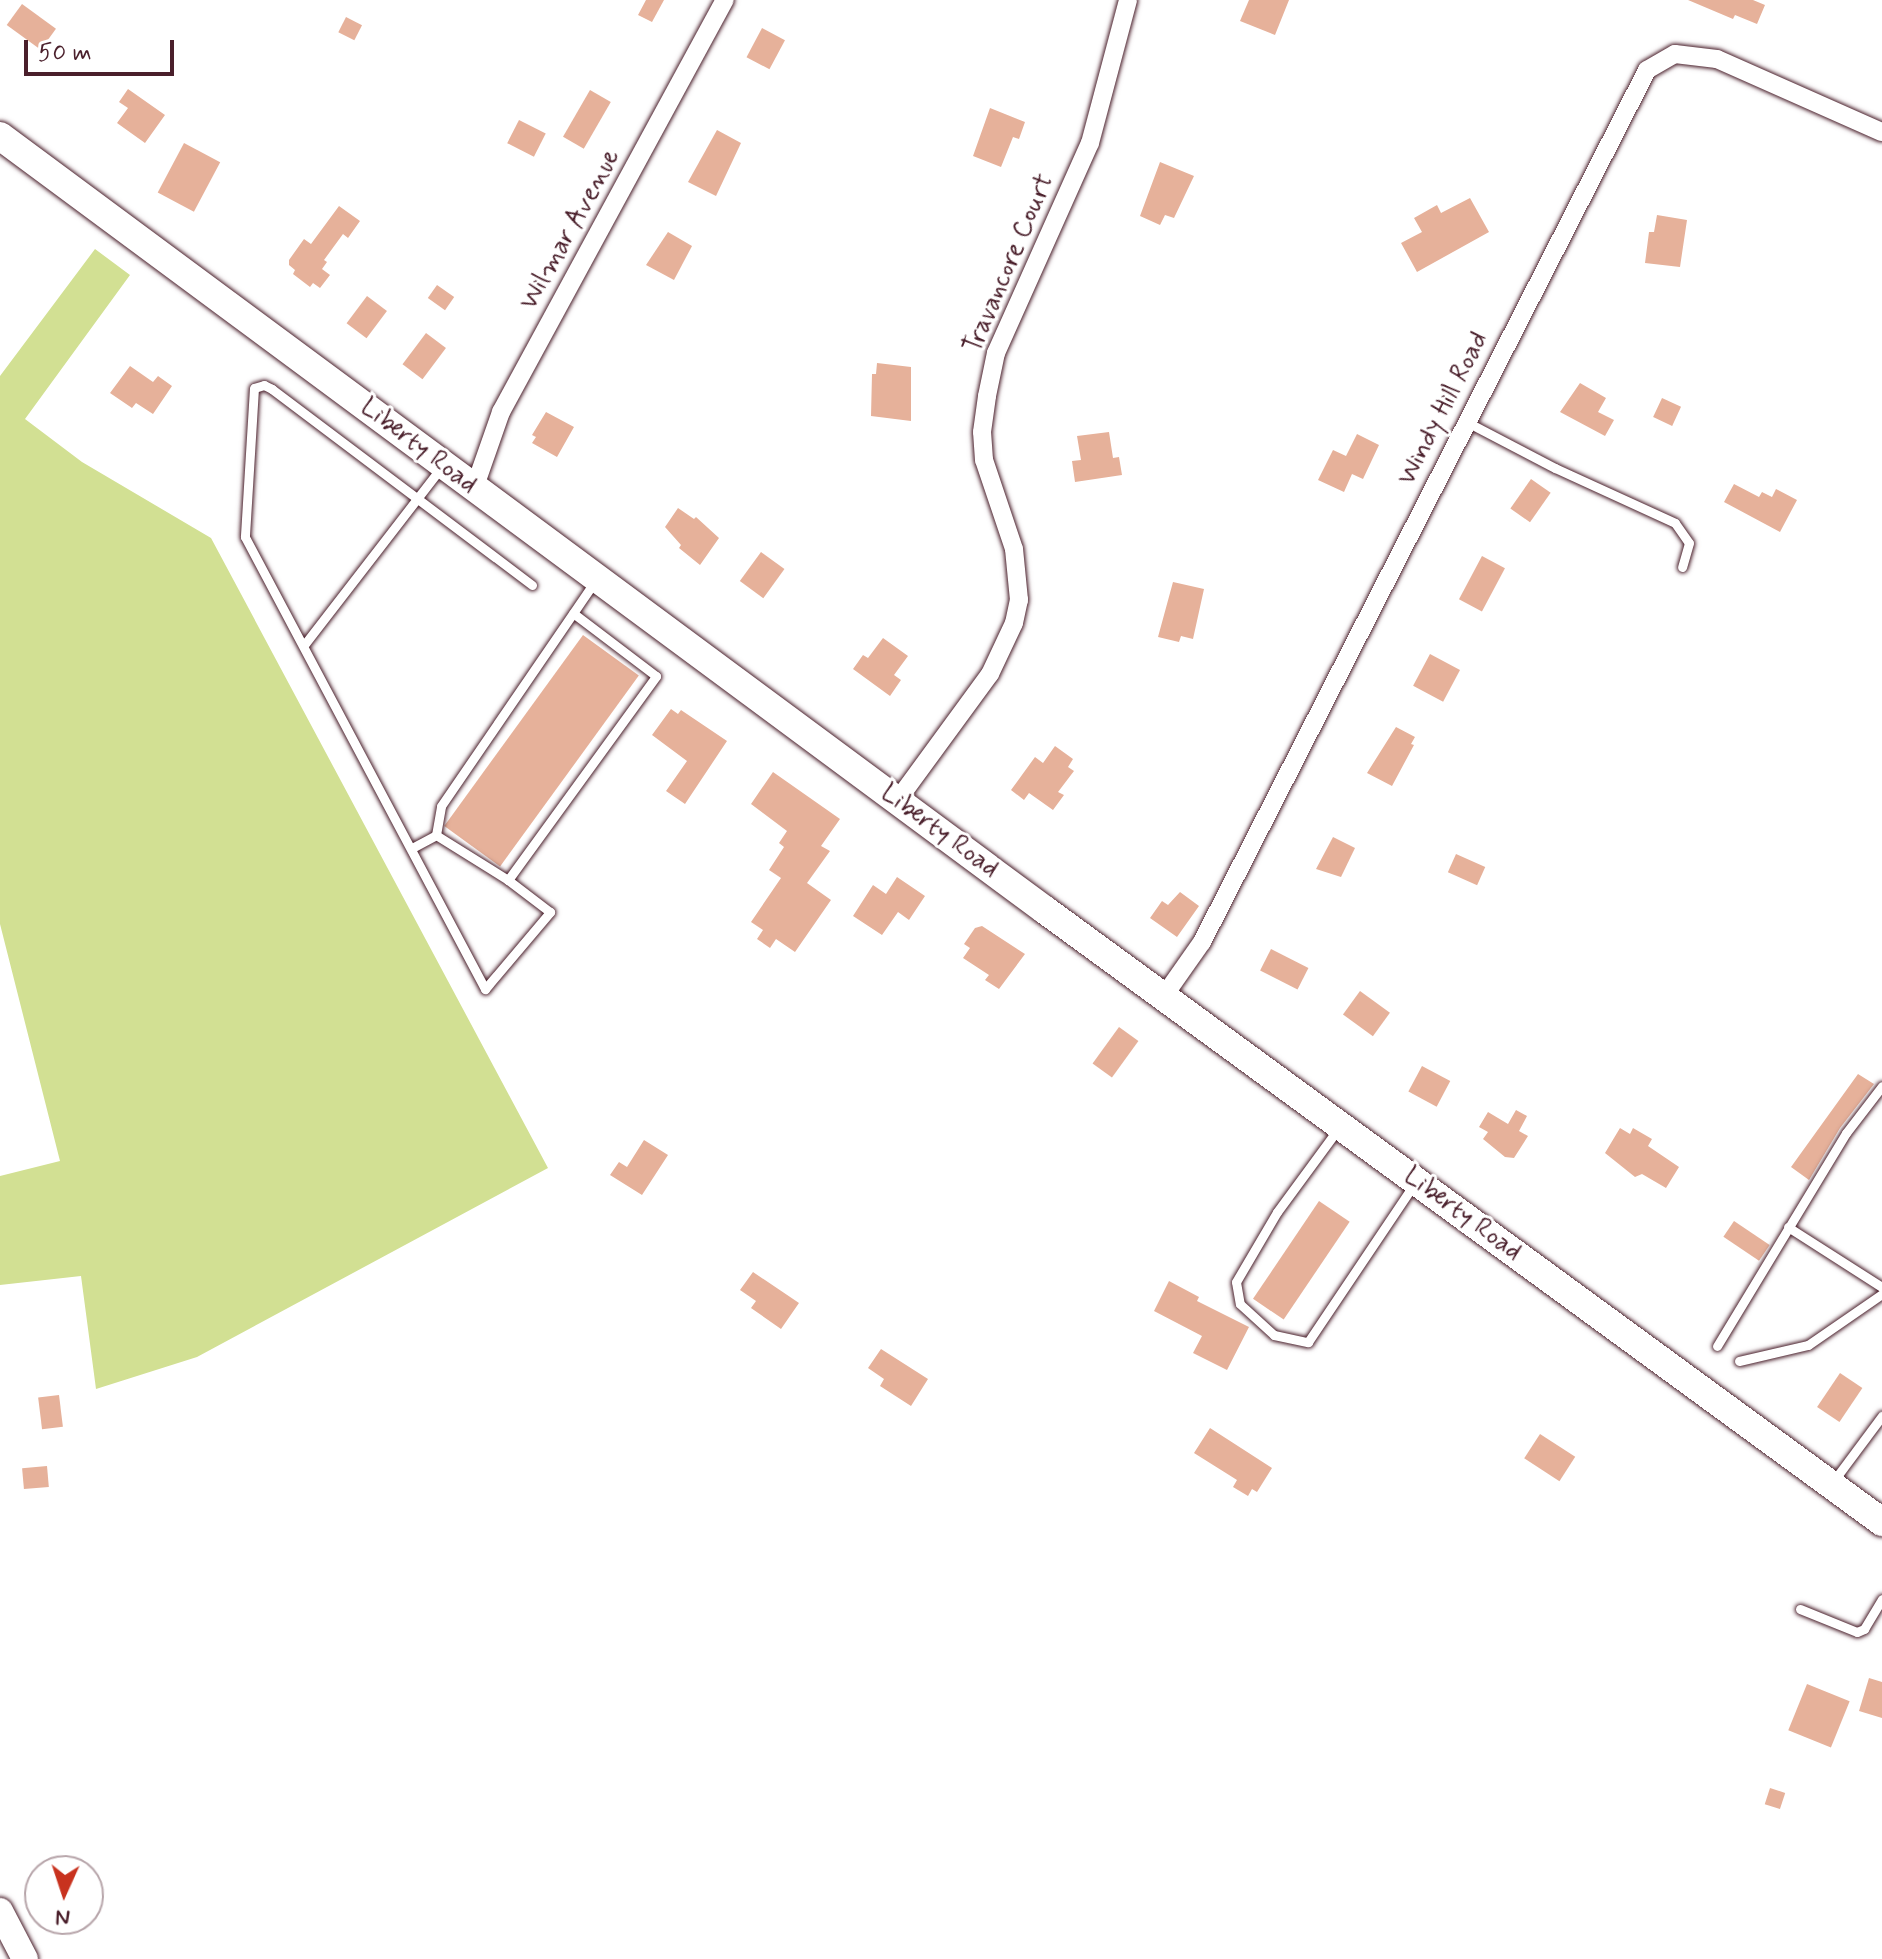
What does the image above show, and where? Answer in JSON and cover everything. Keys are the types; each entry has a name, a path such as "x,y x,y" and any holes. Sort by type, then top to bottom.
{"main road":[{"name":"Liberty Road","path":"0,136 897,801 1882,1522"}],"street":[{"name":"Wilmar Avenue","path":"474,489 501,412 725,0"},
{"name":"Travancore Court","path":"897,801 990,674 1014,623 1019,600 1014,549 984,460 982,432 987,396 996,353 1090,143 1128,0"},
{"name":"Windy Hill Road","path":"1164,996 1202,942 1647,70 1660,59 1675,54 1717,59 1882,132"},
{"path":"0,1911 25,1959"}],"lane":[{"path":"436,835 508,880 550,912 485,989 245,537 254,388 264,385 272,389 532,585"},
{"path":"1467,422 1555,468 1675,523 1689,543 1682,567"},
{"path":"304,645 443,465"},
{"path":"436,835 441,806 597,579"},
{"path":"508,880 656,676 573,613"},
{"path":"412,848 436,835"},
{"path":"1717,1346 1846,1133 1882,1086"},
{"path":"1340,1126 1277,1212 1236,1282 1240,1304 1274,1335 1308,1342 1416,1181"},
{"path":"1788,1227 1882,1287"},
{"path":"1739,1361 1808,1345 1882,1294"},
{"path":"1830,1485 1882,1416"},
{"path":"1800,1609 1857,1632 1864,1629 1882,1599"}],"green space":[{"path":"95,249 130,275 25,419 82,462 211,538 548,1168 197,1357 96,1389 81,1276 0,1285 0,1176 60,1161 0,924 0,376"}],"building":[{"path":"646,0 664,0 652,22 638,15"},
{"path":"1249,0 1289,0 1275,35 1240,21"},
{"path":"1688,0 1753,0 1765,5 1757,24 1735,15 1733,19"},
{"path":"22,4 56,29 41,50 7,25"},
{"path":"346,17 362,25 354,40 338,32"},
{"path":"762,28 785,40 769,69 747,57"},
{"path":"128,89 165,115 145,143 117,123 128,108 119,102"},
{"path":"590,90 611,102 584,149 563,137"},
{"path":"990,108 1025,122 1019,139 1013,137 1001,167 973,156"},
{"path":"519,120 546,134 534,157 507,143"},
{"path":"717,130 741,143 716,196 688,182"},
{"path":"184,143 220,162 194,212 158,192"},
{"path":"1160,162 1194,176 1174,218 1165,215 1160,225 1140,216"},
{"path":"1470,198 1489,232 1417,272 1401,243 1422,232 1414,218 1437,205 1441,213"},
{"path":"339,206 360,221 348,238 343,234 324,260 327,262 322,269 330,275 320,288 313,283 310,287 293,274 295,270 289,265 289,260 304,239 311,244"},
{"path":"1657,215 1687,220 1680,267 1645,263 1649,232 1654,232"},
{"path":"668,232 692,246 674,280 646,265"},
{"path":"437,285 454,297 445,310 428,298"},
{"path":"367,296 387,311 367,338 347,323"},
{"path":"426,333 446,348 422,379 403,364"},
{"path":"877,363 911,367 911,421 871,416 872,374 876,374"},
{"path":"130,366 153,382 158,376 172,386 153,414 136,403 132,408 110,393"},
{"path":"1580,383 1606,398 1598,412 1614,420 1605,436 1560,412"},
{"path":"1662,398 1681,407 1672,426 1653,417"},
{"path":"546,412 574,427 557,457 532,443 536,437 532,435"},
{"path":"1109,432 1113,458 1119,457 1122,475 1075,482 1072,461 1081,460 1077,436"},
{"path":"1357,434 1379,445 1363,479 1352,474 1344,492 1318,480 1333,450 1346,456"},
{"path":"1531,479 1551,493 1530,522 1510,508"},
{"path":"1734,484 1759,497 1762,492 1772,497 1776,489 1797,500 1780,532 1724,502"},
{"path":"678,508 694,519 696,517 719,538 700,565 679,548 681,545 665,527"},
{"path":"761,552 784,569 763,598 740,581"},
{"path":"1482,556 1505,568 1482,611 1459,599"},
{"path":"1173,582 1204,589 1193,639 1181,636 1179,642 1158,637"},
{"path":"583,635 639,676 500,866 444,826"},
{"path":"883,638 908,656 894,675 901,680 890,696 853,669 863,655 868,658"},
{"path":"1430,654 1460,670 1443,702 1413,686"},
{"path":"671,709 678,714 681,710 727,741 685,804 666,791 687,761 652,735"},
{"path":"1396,727 1415,737 1411,744 1414,745 1392,786 1367,773"},
{"path":"1055,746 1073,759 1068,767 1074,771 1058,792 1064,795 1053,810 1029,793 1024,800 1011,790 1035,757 1043,763"},
{"path":"773,772 840,819 821,846 830,851 807,883 831,900 795,952 776,939 770,948 757,939 763,930 751,922 781,878 769,870 784,847 779,843 787,831 751,804"},
{"path":"1333,837 1355,848 1341,877 1316,869"},
{"path":"1456,854 1485,867 1477,885 1448,872"},
{"path":"897,877 925,896 909,920 898,912 882,935 853,916 873,885 886,894"},
{"path":"1180,892 1199,906 1177,937 1150,918 1162,901 1168,905"},
{"path":"982,926 1025,954 999,989 985,980 989,975 963,958 970,948 964,944 975,928"},
{"path":"1271,949 1308,968 1298,989 1260,970"},
{"path":"1360,991 1390,1013 1373,1036 1343,1014"},
{"path":"1119,1027 1138,1041 1112,1078 1093,1063"},
{"path":"1422,1066 1450,1081 1437,1107 1408,1092"},
{"path":"1858,1074 1874,1084 1840,1128 1809,1180 1791,1167"},
{"path":"1516,1110 1527,1116 1519,1131 1528,1136 1514,1158 1505,1157 1483,1139 1488,1132 1479,1127 1488,1112 1508,1124"},
{"path":"1620,1128 1630,1134 1633,1128 1652,1139 1648,1146 1679,1167 1666,1188 1642,1174 1635,1177 1605,1153"},
{"path":"644,1140 668,1155 642,1195 610,1175 619,1162 627,1167"},
{"path":"1319,1201 1350,1222 1284,1320 1253,1299"},
{"path":"1734,1221 1770,1245 1759,1261 1723,1237"},
{"path":"753,1272 799,1303 781,1329 751,1308 756,1301 740,1290"},
{"path":"1169,1281 1199,1297 1197,1301 1249,1327 1227,1370 1193,1353 1202,1336 1154,1311"},
{"path":"881,1349 928,1379 911,1406 880,1386 884,1379 868,1368"},
{"path":"1840,1373 1862,1388 1839,1422 1817,1407"},
{"path":"59,1395 63,1427 42,1429 38,1398"},
{"path":"1210,1428 1272,1468 1257,1492 1252,1489 1248,1496 1233,1487 1237,1480 1194,1453"},
{"path":"1540,1434 1575,1457 1559,1481 1524,1458"},
{"path":"47,1466 49,1487 24,1489 22,1468"},
{"path":"1869,1678 1882,1682 1882,1718 1859,1711"},
{"path":"1807,1684 1850,1701 1831,1748 1788,1730"},
{"path":"1770,1788 1785,1793 1780,1809 1765,1804"}]}
